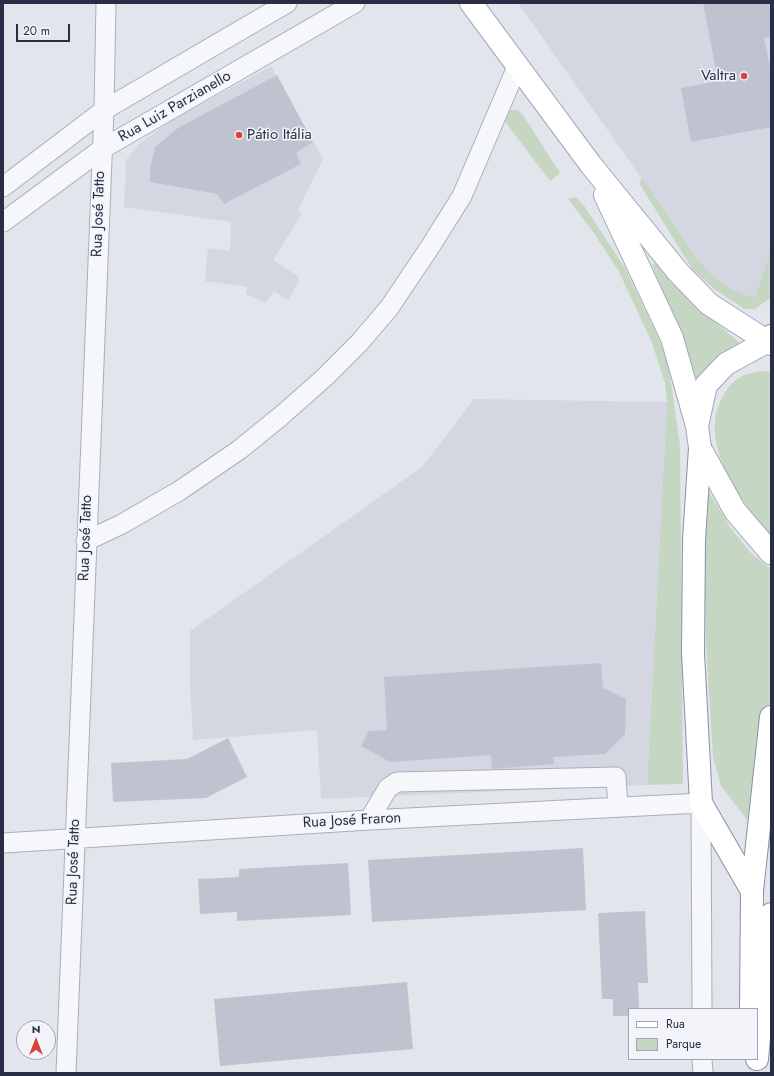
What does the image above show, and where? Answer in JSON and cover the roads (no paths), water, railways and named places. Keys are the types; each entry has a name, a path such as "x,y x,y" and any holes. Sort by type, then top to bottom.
{"main road":[{"path":"471,3 591,165 678,272 709,304 770,341"},
{"path":"591,165 672,338 697,426 700,448 694,540 694,653 701,803 752,891"},
{"path":"697,426 706,385 726,364 770,341"},
{"path":"700,448 735,511 771,553"},
{"path":"751,1008 752,891 771,717"},
{"path":"758,1049 771,914"},
{"path":"750,1060 750,1073"},
{"path":"756,1073 757,1060"}],"street":[{"name":"Rua José Tatto","path":"66,1073 104,110 106,3"},
{"path":"3,188 104,110 287,3"},
{"name":"Rua Luiz Parzianello","path":"3,222 102,149 355,3"},
{"path":"86,541 122,524 179,491 238,450 281,416 325,377 360,342 389,308 462,196 517,67"},
{"path":"369,820 388,788 397,782 616,777 618,807"},
{"path":"701,803 702,1008"},
{"name":"Rua José Fraron","path":"3,843 369,820 701,803"},
{"path":"702,1060 702,1073"}],"place":[{"name":"Valtra","path":"744,76"},
{"name":"Pátio Itália","path":"239,135"}]}
